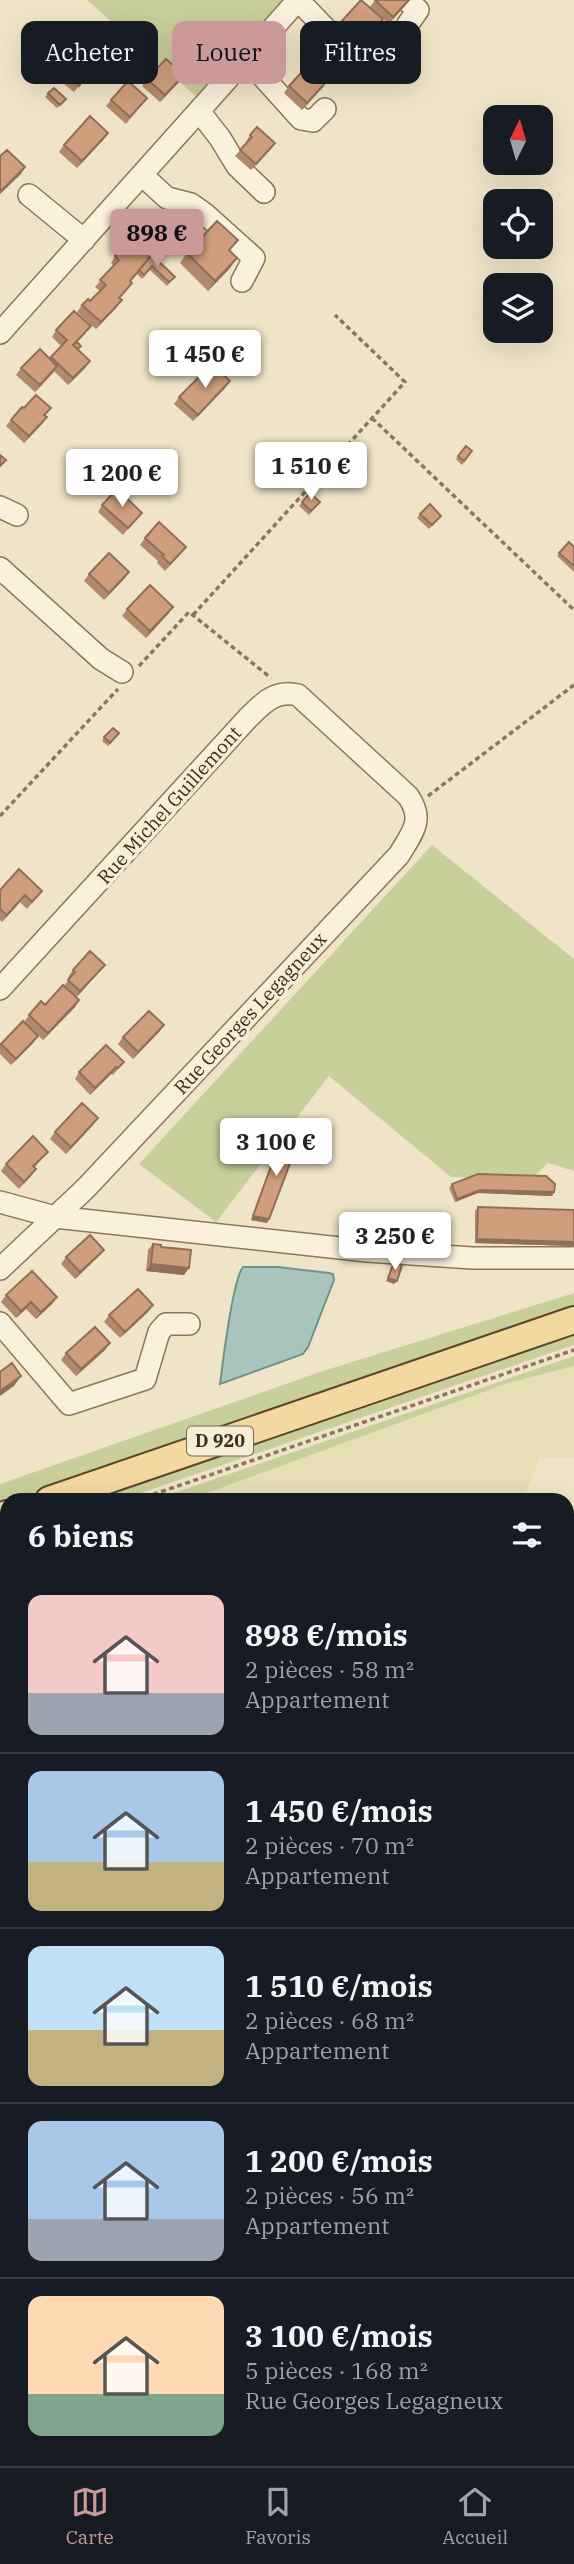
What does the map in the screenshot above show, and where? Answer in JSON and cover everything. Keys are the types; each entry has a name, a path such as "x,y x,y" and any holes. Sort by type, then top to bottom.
{"main road":[{"name":"D 920","path":"69,1493 574,1320"}],"street":[{"path":"279,21 298,0 318,21"},
{"path":"406,0 418,10 410,21"},
{"path":"5,319 85,240 222,84"},
{"path":"269,84 301,119 313,121 326,109"},
{"path":"198,111 220,138 237,166 264,192"},
{"path":"143,176 167,198 191,204 205,214 254,258 242,281"},
{"path":"29,195 85,240"},
{"path":"0,568 100,659 126,676"},
{"path":"289,693 298,695 353,744 408,796 415,806"},
{"name":"Rue Michel Guillemont","path":"0,989 247,719 266,700 289,693"},
{"name":"Rue Georges Legagneux","path":"0,1269 55,1217 399,855 417,824 415,806"},
{"path":"0,1202 55,1217 367,1251 472,1258 574,1258"},
{"path":"0,1323 69,1404 145,1379 159,1332 166,1324 189,1324"}],"path":[{"path":"193,615 405,382 335,315"},
{"path":"372,418 574,610"},
{"path":"0,816 126,676 189,612 289,693"},
{"path":"415,806 574,685"},
{"path":"157,1493 574,1350"}],"shaded area":[{"path":"574,1366 574,1458 540,1458 526,1493 207,1493 508,1383"}],"green space":[{"path":"87,0 288,0 269,21 172,21 172,75 158,63 158,21 111,21"},
{"path":"182,84 211,84 198,98"},
{"path":"432,845 574,959 574,1171 548,1163 532,1178 451,1177 329,1076 216,1222 139,1164"},
{"path":"574,1293 574,1308 34,1493 0,1493 0,1484 323,1371"},
{"path":"574,1332 574,1345 141,1493 108,1493"},
{"path":"574,1356 574,1366 508,1383 207,1493 173,1493"}],"water":[{"path":"243,1267 278,1267 329,1273 333,1274 334,1280 303,1354 220,1384 235,1288"}],"building":[{"path":"361,0 383,19 381,21 342,21"},
{"path":"375,0 409,0 393,17"},
{"path":"166,59 172,64 172,84 175,84 165,95 153,84 158,84 158,67"},
{"path":"300,74 300,84 324,84 307,103 289,86"},
{"path":"125,84 131,84 147,98 130,117 111,100"},
{"path":"54,88 66,99 60,105 48,93"},
{"path":"90,116 108,133 82,161 64,145"},
{"path":"257,127 275,143 256,164 240,150"},
{"path":"7,150 25,167 0,192 0,156"},
{"path":"217,221 238,240 229,250 237,258 215,281 187,253"},
{"path":"139,238 154,252 130,281 132,283 119,298 122,300 101,322 82,305 106,285 100,280 119,260 115,256 122,249 125,252"},
{"path":"152,255 175,277 169,282 152,266 144,275 139,270"},
{"path":"74,311 91,326 73,345 90,361 73,378 51,357 67,340 56,330"},
{"path":"40,349 57,366 40,385 21,368"},
{"path":"213,365 230,381 198,415 179,397"},
{"path":"36,395 51,408 44,415 47,417 29,436 11,420"},
{"path":"466,446 472,451 464,461 458,456"},
{"path":"0,455 6,460 0,466"},
{"path":"117,489 142,513 128,528 102,505"},
{"path":"310,493 320,502 311,511 302,502"},
{"path":"430,504 441,516 432,525 420,514"},
{"path":"159,522 186,547 170,564 145,538"},
{"path":"569,542 574,547 574,566 559,553"},
{"path":"109,553 129,572 109,593 89,574"},
{"path":"150,585 173,607 150,631 127,609"},
{"path":"113,728 119,733 110,743 104,737"},
{"path":"19,869 42,891 32,902 25,895 7,915 0,909 0,890"},
{"path":"90,951 105,965 80,991 68,980"},
{"path":"63,985 79,1000 48,1033 29,1015 41,1001 45,1005"},
{"path":"149,1011 164,1025 138,1052 123,1037"},
{"path":"23,1021 38,1036 16,1059 1,1044"},
{"path":"106,1045 124,1062 95,1088 79,1072"},
{"path":"82,1103 98,1118 71,1147 55,1132"},
{"path":"33,1136 48,1152 33,1166 36,1169 24,1182 6,1164"},
{"path":"282,1136 298,1142 269,1219 253,1216"},
{"path":"478,1174 546,1176 555,1184 554,1192 480,1190 457,1199 452,1184"},
{"path":"478,1207 574,1210 574,1242 477,1239"},
{"path":"90,1235 104,1250 80,1272 66,1257"},
{"path":"153,1244 191,1250 189,1268 151,1264"},
{"path":"394,1262 402,1265 397,1281 388,1278"},
{"path":"32,1271 57,1297 41,1312 31,1302 21,1311 6,1295"},
{"path":"138,1289 153,1305 125,1332 109,1315"},
{"path":"95,1327 110,1343 81,1369 66,1353"},
{"path":"12,1363 21,1376 0,1391 0,1372"}]}
